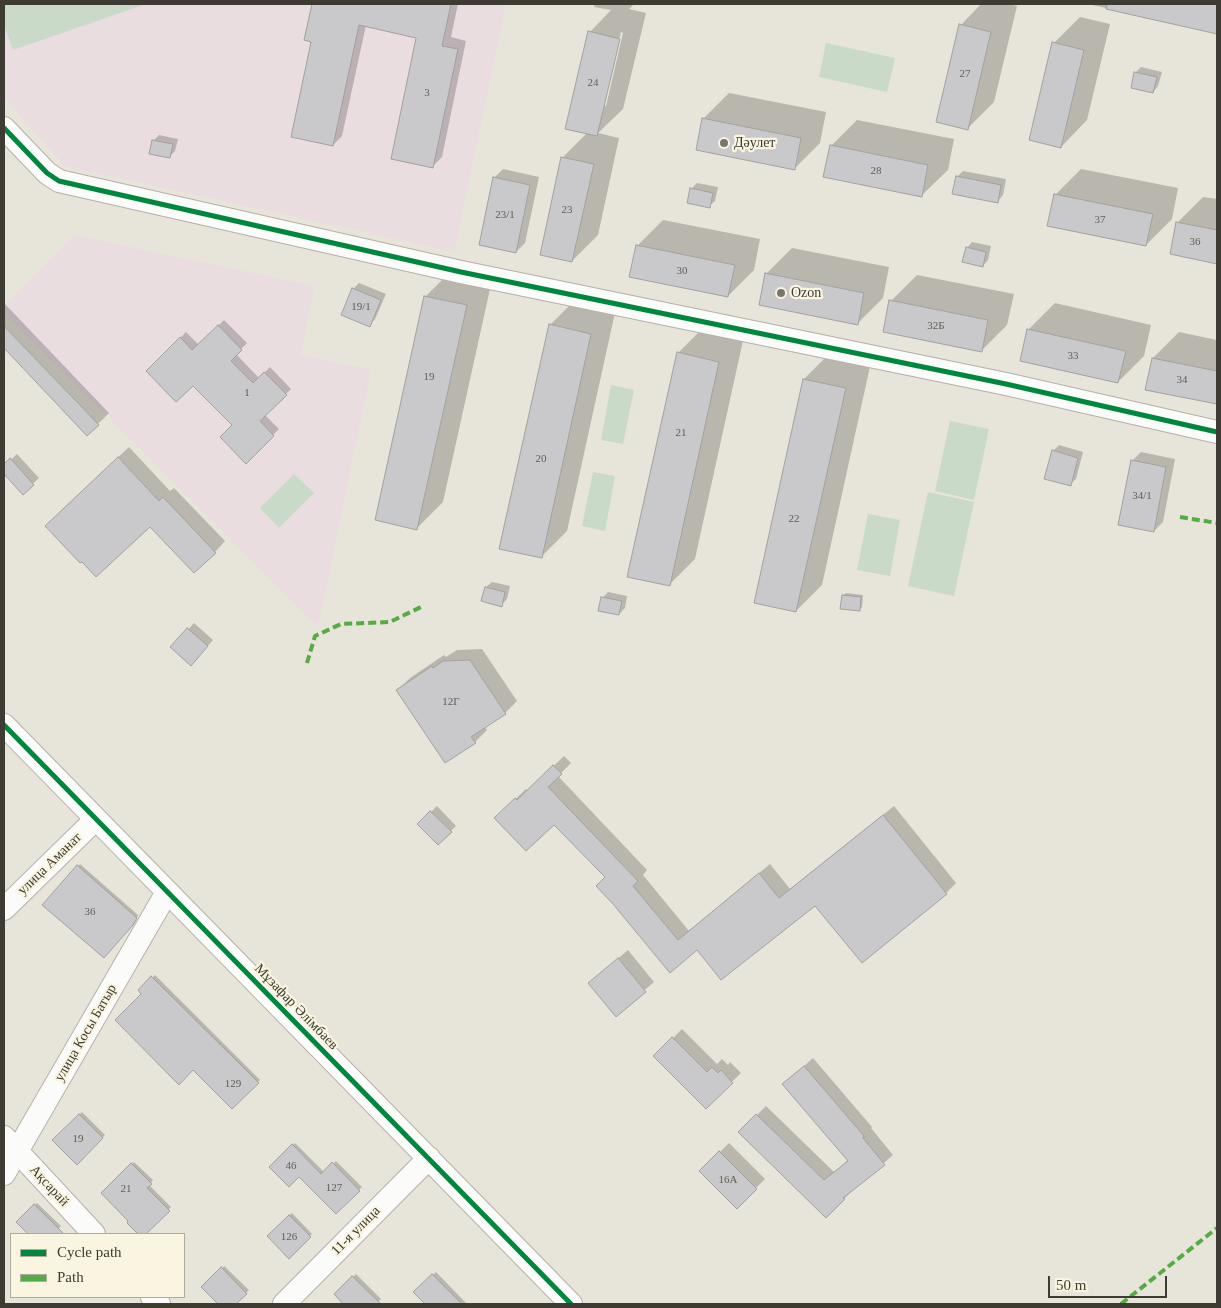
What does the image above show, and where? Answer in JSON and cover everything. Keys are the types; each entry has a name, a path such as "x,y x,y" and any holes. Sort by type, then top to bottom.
{"street":[{"path":"4,128 47,173 59,181 461,272 1006,384 1217,432"},
{"name":"Мұзафар Әлімбаев","path":"4,725 571,1304"},
{"name":"улица Аманат","path":"4,909 96,819"},
{"name":"улица Косы Батыр","path":"4,1174 10,1144 168,892"},
{"name":"Ақсарай","path":"10,1144 93,1233"},
{"name":"11-я улица","path":"284,1304 429,1158"}],"shaded area":[{"path":"4,4 506,4 454,252 65,166 4,98"},
{"path":"74,235 314,286 301,355 371,370 318,627 4,313 4,307"}],"green space":[{"path":"4,4 146,4 13,50 4,25"},
{"path":"826,43 895,58 887,92 819,77"},
{"path":"611,385 634,390 623,444 601,440"},
{"path":"950,421 989,429 974,500 935,491"},
{"path":"593,472 615,476 605,531 582,526"},
{"path":"294,474 314,493 279,528 260,508"},
{"path":"928,492 974,502 954,596 908,586"},
{"path":"868,514 900,520 890,576 857,570"}],"building":[{"path":"312,4 451,4 442,46 458,49 433,168 391,159 416,38 359,25 333,146 291,137 311,42 304,40"},
{"path":"1107,4 1217,4 1217,34 1106,9"},
{"path":"959,24 991,32 968,130 936,122"},
{"path":"588,31 620,39 597,136 565,129"},
{"path":"1052,42 1084,50 1061,148 1029,140"},
{"path":"1134,72 1157,77 1153,93 1131,88"},
{"path":"702,118 801,138 795,170 696,150"},
{"path":"152,140 173,144 170,158 149,154"},
{"path":"830,145 928,165 922,197 823,177"},
{"path":"561,157 594,164 572,262 540,255"},
{"path":"956,176 1001,185 998,203 952,194"},
{"path":"493,177 530,185 516,253 479,245"},
{"path":"690,188 713,193 710,208 687,203"},
{"path":"1054,194 1153,214 1146,246 1047,226"},
{"path":"1176,222 1217,230 1217,264 1170,254"},
{"path":"636,245 735,265 728,297 629,277"},
{"path":"966,247 986,252 983,267 962,262"},
{"path":"765,273 864,293 858,325 759,305"},
{"path":"352,288 381,300 370,327 341,315"},
{"path":"424,296 467,305 417,530 375,520"},
{"path":"889,300 988,320 982,352 883,332"},
{"path":"549,324 591,334 542,558 499,549"},
{"path":"218,325 242,350 231,361 253,383 264,372 287,395 260,421 274,436 246,464 220,437 232,425 193,386 176,402 146,371 180,337 192,350"},
{"path":"4,326 99,425 87,436 4,348"},
{"path":"1027,329 1126,351 1118,383 1020,361"},
{"path":"677,352 719,362 670,586 627,577"},
{"path":"1152,358 1217,371 1217,404 1145,390"},
{"path":"803,379 846,388 796,612 754,603"},
{"path":"1052,450 1078,458 1071,486 1044,479"},
{"path":"118,457 159,501 163,497 216,553 194,573 150,527 96,577 45,526"},
{"path":"10,458 34,485 23,495 4,474 4,464"},
{"path":"1131,460 1166,467 1154,532 1118,525"},
{"path":"485,587 505,592 502,607 481,601"},
{"path":"842,595 861,597 860,611 840,609"},
{"path":"601,597 622,601 619,615 598,611"},
{"path":"187,628 208,646 191,666 170,647"},
{"path":"470,660 506,714 471,737 476,743 445,763 396,690 432,666 433,668 443,661"},
{"path":"553,765 562,774 548,787 638,881 633,886 678,940 759,873 779,898 883,815 947,894 862,963 815,906 721,980 697,950 670,973 596,886 605,877 554,825 526,851 494,818 515,798 517,800"},
{"path":"430,811 452,832 438,845 417,824"},
{"path":"77,865 137,918 104,958 42,905"},
{"path":"618,958 646,992 616,1017 588,983"},
{"path":"151,976 259,1083 232,1109 193,1070 179,1085 115,1020 141,994 138,990"},
{"path":"672,1037 707,1072 712,1067 718,1073 721,1070 733,1083 706,1109 653,1056"},
{"path":"804,1066 864,1136 863,1138 885,1165 843,1198 845,1199 826,1218 738,1132 756,1114 824,1180 848,1161 782,1084"},
{"path":"79,1114 103,1138 77,1165 52,1140"},
{"path":"292,1144 321,1174 332,1162 360,1191 336,1214 299,1177 289,1187 269,1167"},
{"path":"719,1151 757,1189 737,1209 699,1171"},
{"path":"131,1163 152,1184 147,1188 170,1211 147,1233 137,1233 101,1193"},
{"path":"34,1204 63,1233 27,1233 16,1222"},
{"path":"289,1215 311,1237 289,1259 267,1236"},
{"path":"221,1267 247,1294 236,1304 218,1304 201,1287"},
{"path":"432,1274 462,1304 425,1304 413,1292"},
{"path":"352,1276 381,1304 343,1304 334,1294"}],"marked path":[{"path":"1180,517 1217,523"},
{"path":"307,663 315,636 341,624 390,622 423,606"},
{"path":"1121,1304 1217,1228"}],"cycle path":[{"path":"4,128 47,173 59,181 461,272 1006,384 1217,432"},
{"path":"4,725 571,1304"}],"place":[{"name":"Дәулет","path":"724,143"},
{"name":"Ozon","path":"781,293"}]}
